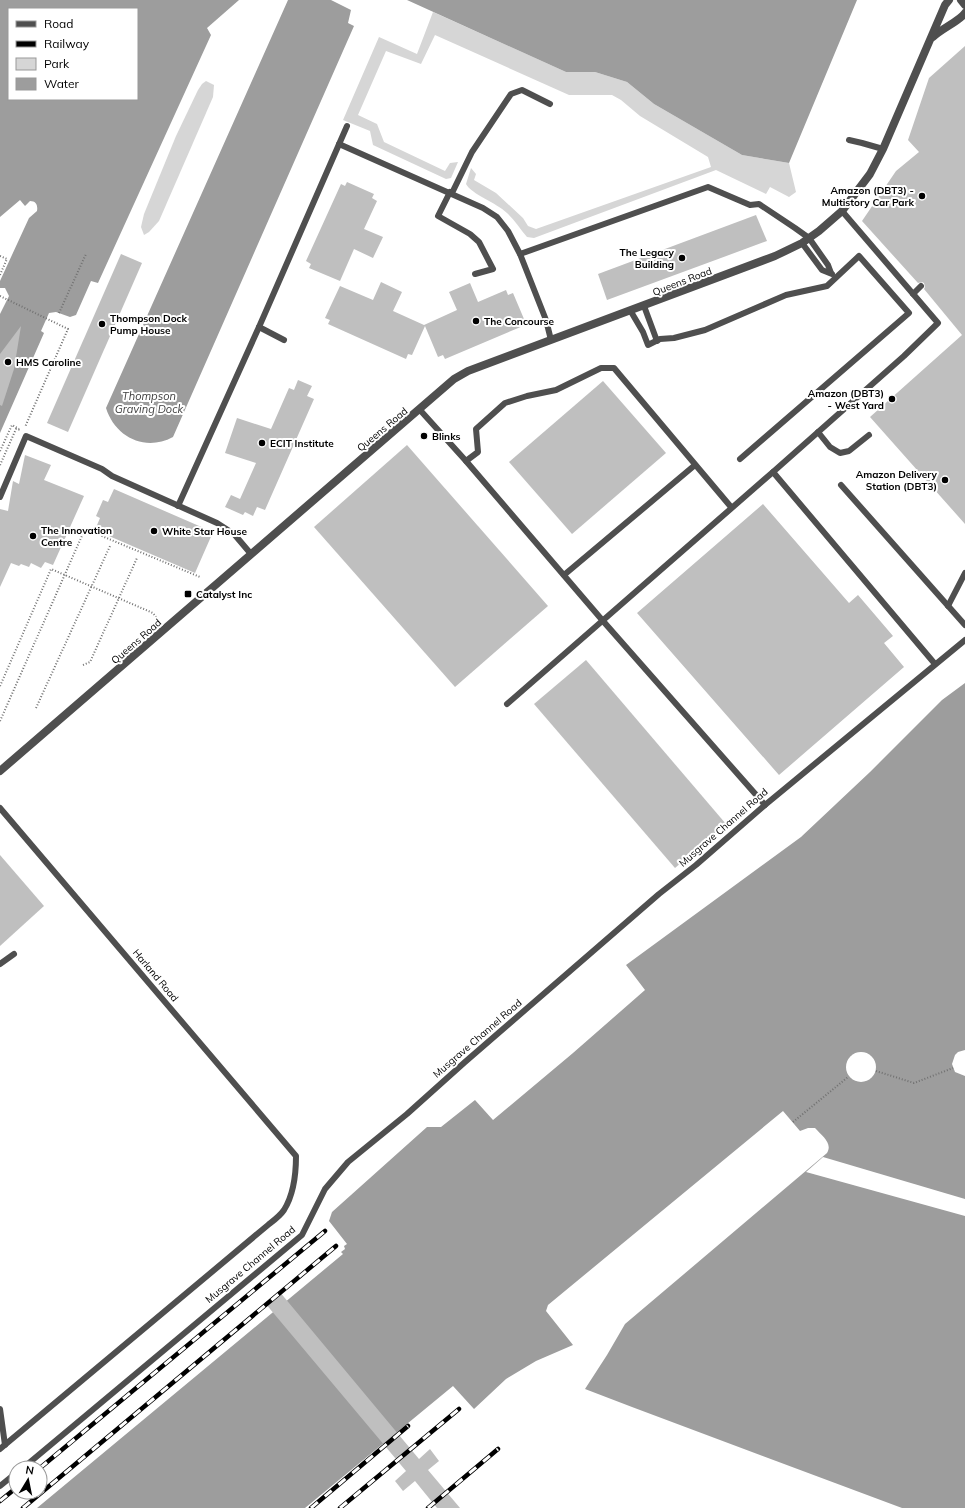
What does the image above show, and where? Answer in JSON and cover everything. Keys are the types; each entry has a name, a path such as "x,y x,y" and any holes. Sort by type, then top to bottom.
{"street":[{"path":"947,2 945,12 949,18 962,19"},
{"name":"Queens Road","path":"0,771 420,410 454,378 468,370 644,306 775,256 809,238 842,211 870,174 883,149 947,2"},
{"path":"931,39 940,30 962,19 965,13"}],"lane":[{"path":"475,274 493,269 479,242 470,234 438,216 472,152 511,94 522,90 550,104"},
{"path":"178,506 259,327 347,126"},
{"path":"849,140 883,149"},
{"path":"339,144 451,193 483,208 496,217 508,231 520,254 546,320 551,340"},
{"path":"520,254 708,187 750,205 759,204 809,238 834,275"},
{"path":"507,704 773,472 904,356 938,323 842,211"},
{"path":"802,243 822,270 834,275"},
{"path":"630,310 643,332 648,345 657,341 705,330 786,295 827,286 834,275 859,256 909,313 740,459"},
{"path":"913,294 921,286"},
{"path":"644,306 657,341"},
{"path":"259,327 284,340"},
{"path":"466,461 478,452 476,429 505,403 527,396 556,390 601,368 614,368 731,508"},
{"path":"420,410 765,805"},
{"path":"818,432 830,447 840,453 849,451 869,435"},
{"path":"0,497 26,436 102,469 112,476 217,523 234,534 251,554"},
{"path":"564,575 695,464"},
{"path":"773,472 935,664"},
{"path":"841,485 965,625"},
{"path":"948,606 965,573"},
{"name":"Musgrave Channel Road","path":"32,1460 302,1235 325,1189 348,1162 407,1114 486,1044 765,805 965,640"},
{"name":"Harland Road","path":"0,808 296,1156"},
{"path":"0,964 14,954"},
{"name":"Musgrave Channel Road","path":"3,1447 284,1210 292,1193 296,1172 296,1156"},
{"path":"0,1410 3,1447"},
{"path":"0,1486 8,1480"}],"path":[{"path":"59,313 86,254"},
{"path":"0,256 7,259 0,275"},
{"path":"0,296 68,329 24,431"},
{"path":"0,451 12,425 24,431"},
{"path":"0,465 16,429 24,431"},
{"path":"0,721 85,529 200,577"},
{"path":"36,708 110,546"},
{"path":"83,665 90,662 137,558"},
{"path":"0,686 51,569 153,613 165,629"},
{"path":"876,1071 914,1084 953,1068"},
{"path":"793,1122 848,1077"}],"green space":[{"path":"433,12 566,72 595,72 627,82 654,104 742,155 789,163 796,192 789,197 770,187 766,194 716,170 534,238 527,237 503,209 469,188 466,184 471,168 476,174 474,180 496,193 523,218 528,226 536,229 711,167 708,157 640,116 621,100 612,95 569,95 435,35 421,64 386,51 358,115 377,124 384,142 445,171 450,163 458,162 451,178 446,179 373,145 370,131 343,120 379,37 417,54"},
{"path":"206,81 214,85 213,97 159,221 149,232 144,235 141,227 144,214 176,136 198,90"}],"water":[{"path":"0,0 239,0 207,28 211,35 98,283 91,281 76,315 70,317 56,312 49,313 41,331 44,333 0,433 0,314 9,296 5,288 0,288 0,281 29,218 37,211 37,205 34,202 30,201 25,206 20,200 0,217"},
{"name":"Thompson Graving Dock","path":"288,0 331,0 351,10 348,23 354,26 173,437 152,443 132,439 116,427 106,408"},
{"path":"407,0 857,0 789,163 742,155 654,104 627,82 595,72 566,72"},
{"path":"965,683 965,1508 902,1508 585,1389 625,1324 827,1153 829,1146 828,1143 815,1128 808,1128 800,1131 783,1111 548,1305 546,1311 573,1345 536,1361 506,1379 474,1409 453,1386 305,1508 37,1508 343,1254 341,1252 345,1249 344,1246 347,1244 329,1221 332,1212 427,1127 441,1127 475,1100 493,1120 645,990 626,965 801,837 870,772 942,700"}],"pier":[{"path":"965,1050 965,1076 955,1072 952,1064 955,1055 958,1052"},
{"path":"861,1052 872,1056 876,1067 872,1078 861,1082 850,1078 846,1067 850,1056"},
{"path":"823,1157 965,1199 965,1216 806,1172"}],"building":[{"name":"Amazon (DBT3) - Multistory Car Park","path":"965,46 965,524 870,417 962,335 924,289 924,283 918,283 862,221 896,171 919,152 908,140 929,78"},
{"path":"347,182 374,194 372,198 377,201 364,229 383,237 373,258 354,249 340,281 309,268 311,264 306,261 341,184 345,186"},
{"name":"The Legacy Building","path":"756,215 767,241 607,300 598,274"},
{"name":"Thompson Dock Pump House","path":"121,254 142,263 68,432 47,423"},
{"path":"381,282 402,292 393,311 424,325 457,310 449,292 470,283 478,302 506,290 508,295 513,293 524,319 520,320 523,326 445,359 443,355 438,357 425,326 412,355 408,354 406,359 328,324 330,320 325,318 340,286 373,300"},
{"name":"HMS Caroline","path":"21,326 14,369 2,406 0,405 0,354"},
{"name":"ECIT Institute","path":"298,380 312,386 307,396 314,399 265,510 257,507 253,516 245,512 243,515 225,507 231,495 240,499 256,463 225,453 237,418 271,429 289,388 294,390"},
{"path":"603,381 666,453 572,534 509,462"},
{"path":"407,445 548,606 455,687 314,527"},
{"name":"The Innovation Centre","path":"25,455 51,465 44,480 84,496 53,565 45,562 41,568 31,563 29,567 11,563 0,587 0,509 8,511 13,481 19,484"},
{"name":"White Star House","path":"114,489 213,532 195,573 95,530 100,518 96,516 103,500 108,502"},
{"path":"763,504 849,603 858,595 893,636 884,643 904,667 779,775 637,613"},
{"path":"586,660 726,824 675,868 534,704"},
{"path":"0,855 44,906 0,946"},
{"path":"279,1291 419,1459 430,1449 439,1461 428,1470 460,1508 437,1508 415,1481 403,1491 395,1481 406,1471 265,1303"}],"railway":[{"path":"48,1461 325,1231"},
{"path":"23,1508 336,1246"},
{"path":"340,1508 459,1409"},
{"path":"311,1508 408,1426"},
{"path":"428,1508 498,1449"},
{"path":"0,1501 8,1494"}],"place":[{"name":"Amazon (DBT3) - Multistory Car Park","path":"922,196"},
{"name":"The Legacy Building","path":"682,258"},
{"name":"The Concourse","path":"476,321"},
{"name":"Thompson Dock Pump House","path":"102,324"},
{"name":"HMS Caroline","path":"8,362"},
{"name":"Amazon (DBT3) - West Yard","path":"892,399"},
{"name":"Blinks","path":"424,436"},
{"name":"ECIT Institute","path":"262,443"},
{"name":"Amazon Delivery Station (DBT3)","path":"945,480"},
{"name":"White Star House","path":"154,531"},
{"name":"The Innovation Centre","path":"33,536"},
{"name":"Catalyst Inc","path":"188,594"}]}
